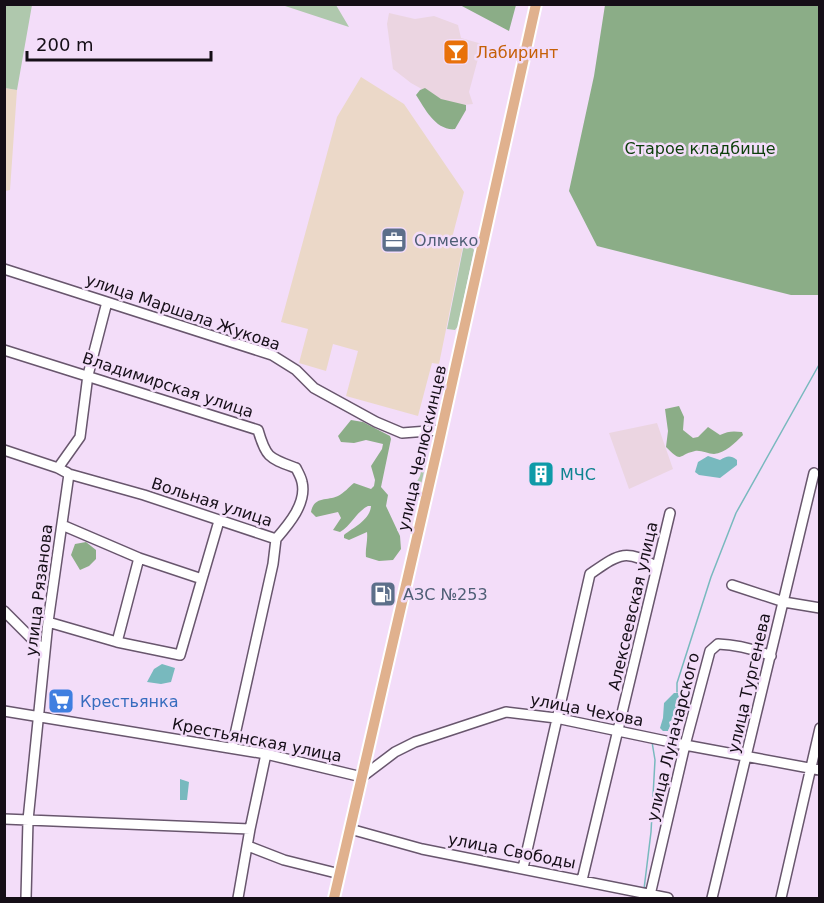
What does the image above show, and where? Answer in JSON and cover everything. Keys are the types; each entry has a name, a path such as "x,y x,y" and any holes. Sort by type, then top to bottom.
{"main road":[{"name":"улица Челюскинцев","path":"334,898 536,4"}],"street":[{"name":"улица Маршала Жукова","path":"4,269 272,355 296,370 314,388 375,422 402,433 441,430"},
{"path":"58,468 80,437 88,375 107,302"},
{"name":"Владимирская улица","path":"4,350 258,430 264,451 275,460 296,468 303,483 300,501 292,521 276,539"},
{"path":"4,450 58,468 69,474"},
{"name":"улица Тургенева","path":"712,898 748,756 814,473"},
{"name":"Вольная улица","path":"69,474 144,495 276,539 273,564 232,748"},
{"name":"улица Рязанова","path":"26,898 28,820 48,622 69,474"},
{"name":"Алексеевская улица","path":"582,880 670,513"},
{"path":"48,622 117,642 180,655 219,521"},
{"path":"62,525 139,558 202,579"},
{"path":"523,868 590,574 615,557 638,556 657,567"},
{"path":"117,642 139,558"},
{"path":"732,585 784,602 819,608"},
{"path":"4,611 45,652"},
{"name":"улица Луначарского","path":"650,895 685,745 710,651 718,644 733,645 771,656"},
{"name":"Крестьянская улица","path":"4,711 266,754 362,777"},
{"name":"улица Чехова","path":"362,777 395,752 415,742 506,712 556,717 685,745 815,769"},
{"path":"781,898 815,769 819,729"},
{"path":"238,898 266,754"},
{"path":"4,819 250,829"},
{"name":"улица Свободы","path":"350,829 422,849 668,898"},
{"path":"248,846 284,860 340,874"}],"shaded area":[{"path":"4,5 32,5 17,90 5,88"},
{"path":"282,5 336,5 349,27"},
{"path":"389,13 415,19 434,16 458,25 461,38 482,44 469,92 473,104 452,106 411,83 393,69 387,24"},
{"path":"361,77 404,104 464,192 452,238 464,241 439,364 432,363 418,416 346,396 358,351 333,344 326,371 299,363 308,329 281,322 337,117"},
{"path":"5,88 17,90 10,190 5,191"},
{"path":"464,244 471,245 474,250 458,326 455,330 447,329"},
{"path":"657,423 673,469 629,489 609,433"},
{"path":"708,456 720,460 732,457 737,460 737,465 720,478 699,475 695,472 698,462"},
{"path":"424,458 427,458 419,494 416,495 411,492 420,476"},
{"path":"162,664 175,668 171,682 161,684 147,682 154,669"},
{"path":"674,693 680,693 689,700 686,710 669,722 668,731 663,731 660,728 664,703"},
{"path":"180,779 189,782 187,800 180,800"}],"green space":[{"path":"460,5 516,5 509,31"},
{"name":"Старое кладбище","path":"605,5 819,5 819,295 791,295 597,246 569,191 594,76"},
{"path":"425,88 441,99 466,105 466,110 455,129 448,129 437,123 427,112 416,95"},
{"path":"679,406 684,417 683,430 693,438 698,437 708,427 720,435 733,431 742,432 743,435 722,452 712,454 695,451 678,457 666,447 668,431 665,409"},
{"path":"351,420 363,422 390,436 391,439 381,487 388,495 386,506 400,536 401,549 393,560 379,561 366,557 367,532 349,540 344,538 344,535 365,519 371,506 364,509 340,532 333,530 341,518 338,512 316,517 311,512 315,503 338,496 354,483 371,489 374,486 375,480 371,466 383,444 366,440 354,443 341,442 338,436"},
{"path":"86,542 96,550 96,559 89,566 80,570 71,555 75,544"}],"waterway":[{"path":"677,692 677,683 711,577 736,513 820,363"},
{"path":"644,889 651,832 655,760 652,742"}],"place":[{"name":"Лабиринт","path":"456,52"},
{"name":"Олмеко","path":"394,240"},
{"name":"МЧС","path":"541,474"},
{"name":"АЗС №253","path":"383,594"},
{"name":"Крестьянка","path":"61,701"}]}
